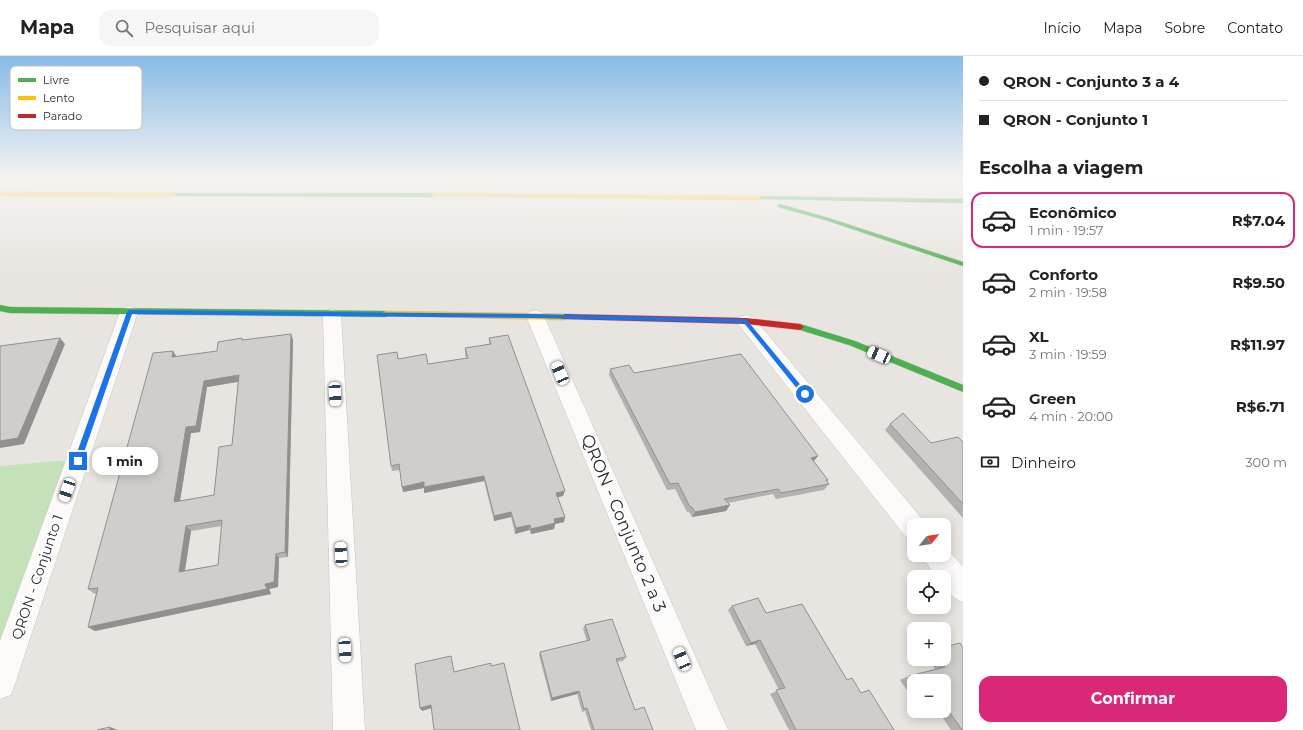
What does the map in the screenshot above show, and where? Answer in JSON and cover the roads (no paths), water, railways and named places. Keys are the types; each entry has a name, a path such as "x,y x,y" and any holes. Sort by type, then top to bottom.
{"main road":[{"path":"795,210 827,219 963,264"},
{"path":"3,310 332,315 535,316 746,321 806,328 852,343 963,390"}],"street":[{"name":"QRON - Conjunto 1","path":"0,684 129,312"},
{"path":"332,315 349,730"},
{"name":"QRON - Conjunto 2 a 3","path":"535,316 712,730"},
{"path":"746,321 907,519"},
{"path":"942,562 963,588"}]}
